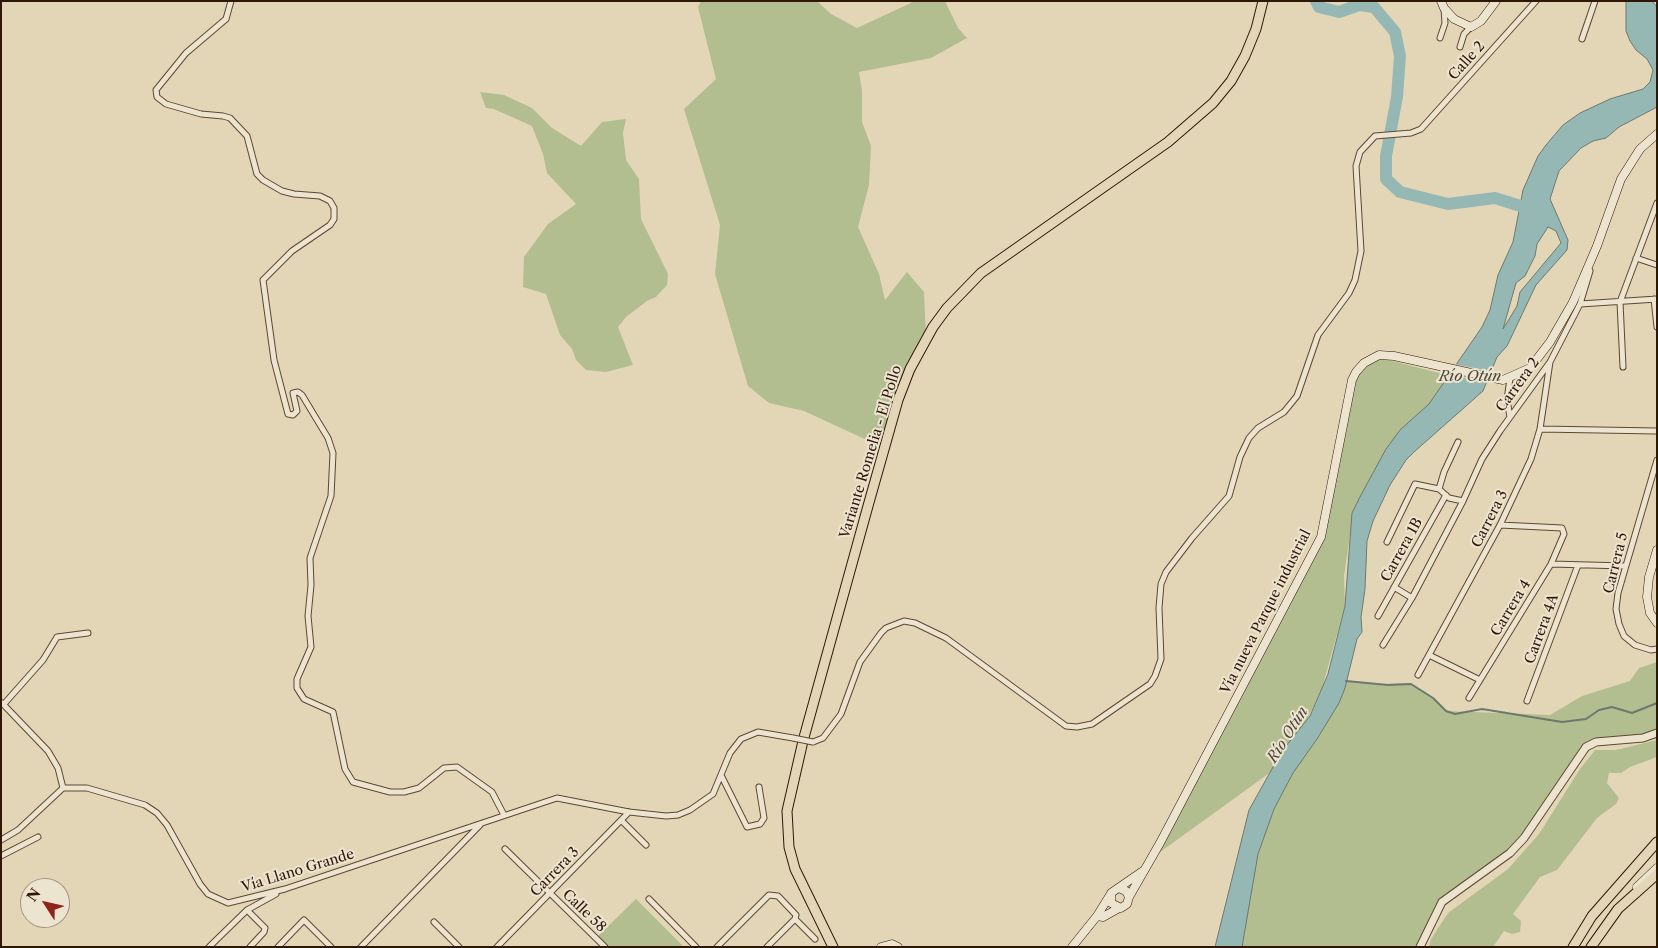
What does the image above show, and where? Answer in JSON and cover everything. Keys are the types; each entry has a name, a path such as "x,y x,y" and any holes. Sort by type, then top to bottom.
{"main road":[{"name":"Variante Romelia - El Pollo","path":"834,947 795,869 789,847 787,811 801,749 868,506 898,400 910,368 933,327 964,289 997,261 1189,125 1213,103 1230,81 1252,40 1263,1"},
{"path":"1441,3 1454,19 1470,27 1481,21 1496,1"},
{"name":"Carrera 2","path":"1597,246 1621,179 1640,149 1657,134"},
{"path":"1507,379 1530,368 1542,354 1573,302 1597,246"},
{"name":"Vía nueva Parque industrial","path":"1096,916 1103,917 1127,904 1129,897 1160,843 1321,537 1352,380 1356,372 1364,363 1379,355 1394,356 1507,379"},
{"path":"1657,550 1649,577 1647,597 1650,613 1657,623"},
{"path":"1573,947 1592,916 1657,842"},
{"path":"1591,947 1618,909 1657,868"},
{"name":"Vía nueva Parque industrial","path":"1072,947 1110,895 1143,871"},
{"path":"1618,909 1657,874"},
{"path":"1119,888 1126,890 1129,897"},
{"path":"1110,895 1111,903 1119,908"},
{"path":"881,947 892,944 898,947"}],"street":[{"path":"231,1 226,19 186,53 156,90 157,97 166,104 201,114 230,118 248,136 257,174 263,180 294,194 320,196 330,202 334,208 334,220 330,225 292,251 263,280 274,360 288,414 293,415 297,410 293,393 298,392 302,395 328,438 333,453 331,496 310,558 311,585 308,616 311,648 297,679 297,688 304,699 333,712 345,770 353,782 390,792 404,792 419,788 444,768 457,766 492,792 504,815"},
{"name":"Calle 2","path":"813,742 829,732 841,714 860,662 880,633 886,628 904,621 915,623 946,638 1066,726 1077,727 1092,724 1150,684 1161,659 1159,608 1161,584 1166,572 1192,538 1229,496 1240,457 1249,438 1258,428 1284,412 1297,396 1318,335 1349,293 1355,280 1361,251 1356,166 1360,152 1374,136 1411,133 1421,129 1536,1"},
{"path":"1582,39 1595,1"},
{"path":"1440,38 1445,23 1441,3"},
{"path":"1460,47 1464,34 1470,27"},
{"path":"1623,367 1620,302 1657,203"},
{"name":"Carrera 2","path":"1383,645 1412,598 1464,501 1482,458 1550,362 1580,304 1597,246"},
{"path":"1636,258 1657,265"},
{"path":"1580,304 1656,299 1657,327"},
{"name":"Carrera 3","path":"1418,675 1500,525 1531,459 1540,429 1550,362"},
{"path":"1507,379 1507,400 1510,417"},
{"path":"1540,429 1657,431"},
{"path":"1439,489 1444,472 1458,442"},
{"name":"Carrera 5","path":"1657,460 1618,593 1616,609 1624,636 1635,645 1651,650 1657,649"},
{"path":"1387,542 1416,484 1439,489 1456,500 1464,501"},
{"name":"Carrera 1B","path":"1378,616 1446,495"},
{"name":"Carrera 4","path":"1469,698 1551,564 1564,534 1562,528 1500,525"},
{"path":"1551,564 1626,566"},
{"name":"Carrera 4A","path":"1528,701 1578,564"},
{"path":"1394,587 1412,598"},
{"path":"1,840 18,830 55,793 63,788 58,768 48,751 23,728 2,703 43,660 57,637 88,633"},
{"path":"1429,655 1480,680"},
{"name":"Vía Llano Grande","path":"63,788 87,788 146,805 157,813 167,825 200,884 208,894 228,903 285,889 557,798 628,812 666,816 678,815 690,810 713,794 733,749 748,735 767,732 813,742"},
{"path":"1420,947 1442,902 1510,854 1524,838 1586,747 1596,742 1643,738 1657,734"},
{"path":"722,776 747,827 760,824 764,818 759,787"},
{"name":"Carrera 3","path":"497,947 628,812"},
{"path":"621,820 646,845"},
{"path":"361,947 482,823"},
{"path":"1,856 38,837"},
{"name":"Calle 58","path":"505,849 605,947"},
{"path":"209,947 246,910 285,889"},
{"path":"717,947 769,895 778,896 796,915 795,919 814,939"},
{"path":"649,899 696,947"},
{"path":"246,910 265,928 264,932 250,947"},
{"path":"767,947 795,919"},
{"path":"278,947 304,920 331,947"},
{"path":"434,922 459,947"}],"green space":[{"path":"701,1 817,1 831,14 857,28 915,1 945,1 958,28 967,38 931,58 859,72 862,91 862,122 871,146 869,185 858,227 879,274 885,300 907,272 924,292 926,338 884,448 804,411 769,403 748,386 715,274 720,225 684,109 716,79 698,7"},
{"path":"480,92 504,95 532,108 552,128 581,146 602,122 626,119 623,133 626,160 639,179 641,219 668,274 667,285 656,297 647,301 626,317 618,327 633,365 606,372 586,370 576,360 572,349 560,335 546,294 523,287 524,257 548,224 576,204 547,173 543,154 532,126 494,109 486,108"},
{"path":"1385,359 1462,379 1376,467 1352,521 1344,576 1345,606 1322,688 1295,746 1337,680 1384,684 1404,683 1415,686 1433,698 1446,711 1550,715 1582,696 1630,681 1639,668 1657,662 1657,733 1596,742 1575,760 1510,853 1442,902 1421,947 1229,947 1238,899 1293,756 1156,855 1321,537 1352,380 1369,360"},
{"path":"1657,740 1657,757 1630,767 1621,773 1609,773 1607,783 1619,798 1616,804 1597,818 1557,870 1540,877 1513,914 1521,921 1520,932 1512,934 1504,931 1493,947 1429,947 1431,939 1448,913 1508,869 1539,834 1580,769 1595,750 1616,750"},
{"path":"636,899 684,947 605,947 596,938"}],"water":[{"name":"Río Otún","path":"1626,1 1652,1 1657,7 1657,107 1619,127 1606,138 1593,141 1581,148 1559,171 1550,199 1568,240 1567,250 1536,285 1507,346 1497,357 1483,391 1406,460 1390,485 1373,521 1367,541 1365,589 1361,617 1362,632 1357,639 1345,688 1339,703 1293,773 1274,809 1258,854 1242,947 1215,947 1249,810 1282,751 1310,716 1328,674 1345,606 1352,513 1386,449 1400,430 1429,404 1482,327 1490,310 1498,275 1513,242 1523,190 1538,156 1563,125 1580,113 1610,99 1643,89 1650,82 1653,70 1647,59 1636,50 1626,31","holes":["1548,227 1556,231 1561,243 1520,292 1517,306 1503,329 1516,283 1525,276 1535,256 1537,244"]}],"pier":[{"path":"1454,364 1495,372 1490,383 1447,374"}],"waterway":[{"path":"1316,1 1319,7 1339,12 1359,5 1374,7 1395,32 1400,56 1397,97 1386,156 1386,179 1400,192 1448,204 1495,198 1533,210"},
{"path":"1346,681 1388,685 1411,684 1433,698 1446,711 1455,714 1482,709 1562,722 1586,719 1599,710 1612,707 1632,713 1657,703"}]}
